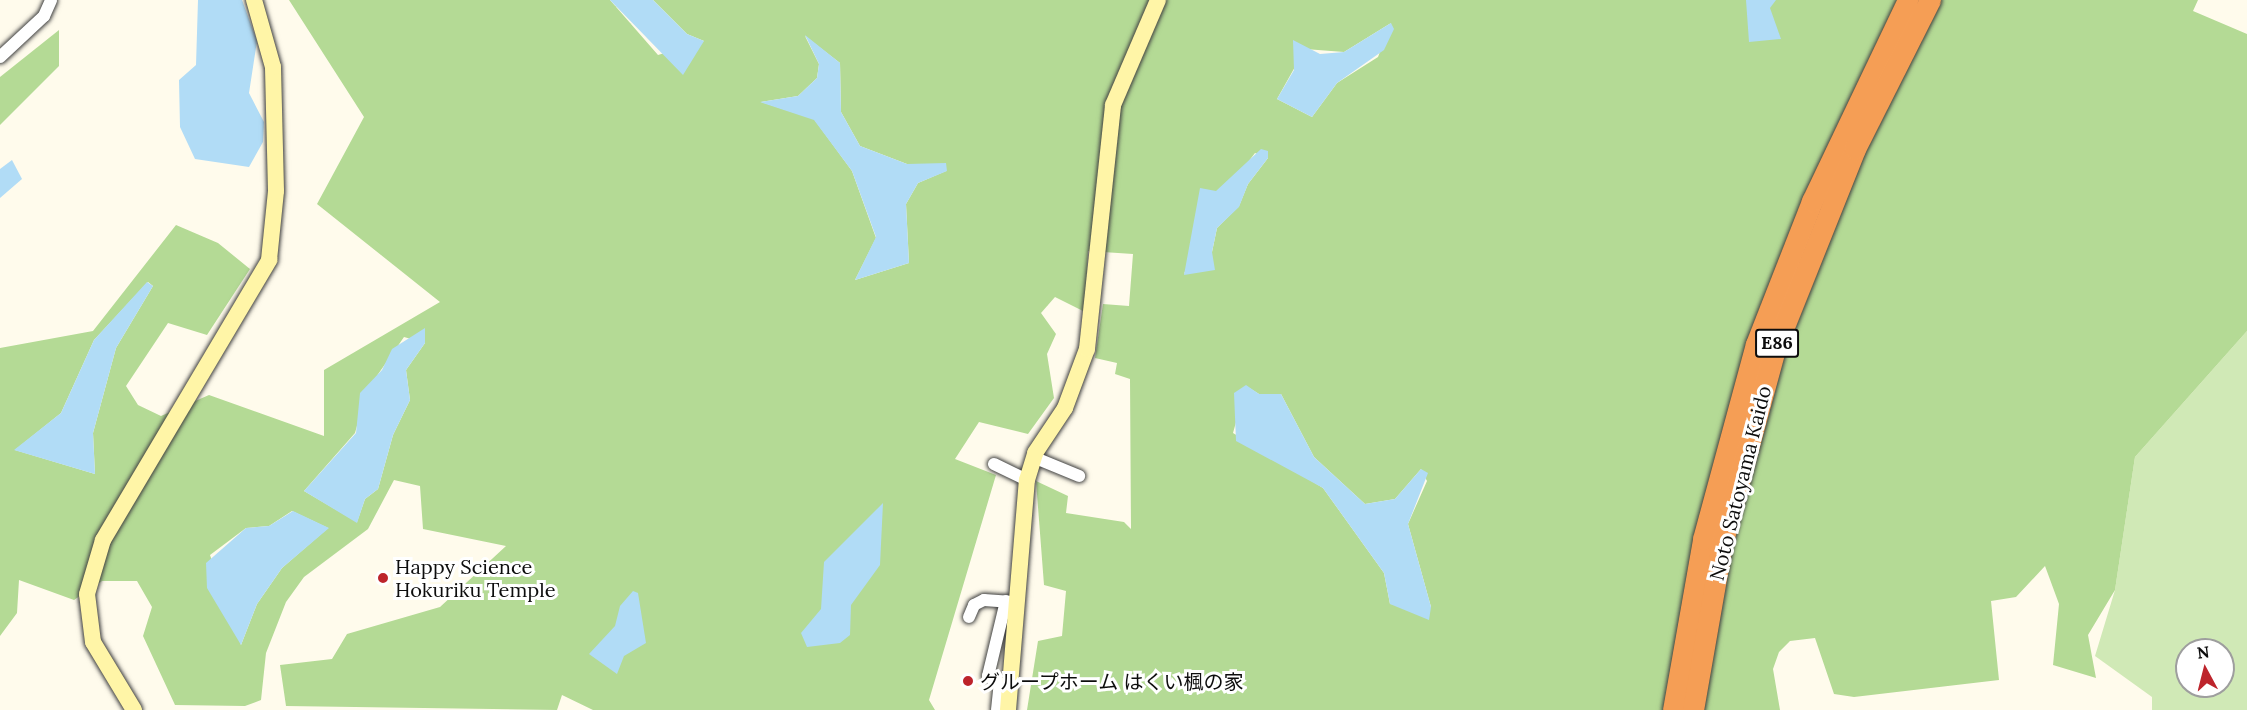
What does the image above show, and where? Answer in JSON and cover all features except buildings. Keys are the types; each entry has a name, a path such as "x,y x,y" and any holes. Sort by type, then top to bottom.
{"highway":[{"name":"Noto Satoyama Kaido","path":"1673,710 1703,539 1756,344 1825,171 1908,0"},
{"name":"Noto Satoyama Kaido","path":"1693,710 1722,544 1775,349 1855,149 1930,0"}],"street":[{"path":"0,57 44,15 51,0"},
{"path":"134,710 93,642 87,594 103,540 269,260 276,191 273,67 254,0"},
{"path":"1008,710 1012,602 1027,480 1033,457 1065,408 1087,349 1113,105 1158,0"},
{"path":"1033,457 1079,476"},
{"path":"994,464 1027,480"},
{"path":"969,617 974,605 984,600 1012,602"},
{"path":"997,710 1000,683 988,676 1012,602"}],"green space":[{"path":"289,0 610,0 658,55 704,41 687,34 653,0 2198,0 2193,11 2247,34 2247,331 2135,457 2115,590 2088,635 2096,678 2053,665 2059,604 2045,566 2016,597 1991,601 1999,680 1854,697 1834,694 1815,638 1790,641 1779,652 1773,669 1780,710 1027,710 1038,641 1062,636 1066,591 1044,585 1036,481 1068,496 1066,513 1124,522 1131,529 1130,379 1115,374 1117,363 1095,358 1103,304 1129,306 1133,254 1088,251 1085,312 1055,297 1041,313 1056,334 1047,354 1054,398 1028,434 979,422 955,459 996,475 929,700 935,710 593,710 562,695 557,710 286,706 280,665 332,659 347,634 440,607 506,546 423,529 420,486 394,480 368,529 304,577 286,602 266,653 261,700 245,706 175,705 143,636 152,607 137,581 102,581 74,600 19,580 17,613 0,636 0,348 93,331 176,225 218,243 250,269 207,335 168,323 126,386 138,405 161,416 209,395 324,436 324,370 440,302 317,204 364,117","holes":["1391,23 1378,57 1337,83 1312,117 1277,99 1305,49 1344,52","805,36 840,63 841,112 860,146 907,164 946,164 946,171 918,183 906,204 909,263 855,280 876,238 852,171 814,119 761,102 798,96 817,78 819,64","1255,153 1268,158 1248,184 1239,206 1217,228 1212,252 1184,274 1216,192 1236,178","148,282 153,286 116,348 93,433 95,474 15,450 61,413 94,340","404,337 425,343 406,370 410,400 393,435 378,489 365,499 357,522 304,491 355,433 367,390","1246,386 1259,394 1281,394 1314,457 1365,504 1395,499 1421,469 1427,481 1408,524 1431,607 1390,604 1384,573 1323,488 1233,433","292,511 328,528 282,568 257,604 241,645 210,555 246,528 269,526"]},
{"path":"59,30 59,66 0,125 0,77"},
{"path":"2247,331 2247,710 2152,710 2152,697 2095,656 2115,590 2135,457"}],"water":[{"path":"198,0 242,0 257,41 249,93 264,122 263,142 249,167 195,159 180,127 179,80 196,65"},
{"path":"610,0 653,0 687,34 704,41 683,75"},
{"path":"1746,0 1776,0 1770,8 1781,39 1749,42"},
{"path":"1391,23 1394,29 1384,50 1337,83 1312,117 1277,99 1294,70 1293,40 1320,54 1344,52"},
{"path":"805,35 840,63 841,112 860,146 907,164 946,163 947,171 918,183 906,204 909,263 855,280 876,237 852,171 814,120 760,102 798,96 817,78 819,64"},
{"path":"1261,149 1268,151 1268,158 1248,184 1239,207 1217,228 1212,252 1215,270 1184,275 1200,188 1216,191"},
{"path":"12,160 22,179 0,198 0,169"},
{"path":"147,282 153,286 116,348 93,433 95,474 14,450 61,413 94,340"},
{"path":"425,328 425,343 406,370 410,400 393,435 378,489 365,499 357,523 304,491 356,433 360,393 382,370 392,349"},
{"path":"1246,385 1259,394 1281,394 1314,457 1365,504 1395,499 1421,469 1428,473 1408,524 1431,607 1429,620 1390,604 1384,573 1323,488 1236,441 1234,393"},
{"path":"883,503 880,565 851,605 850,635 840,643 807,647 801,633 821,609 824,562"},
{"path":"293,511 329,528 282,568 257,604 241,645 207,588 206,563 246,528 269,526"},
{"path":"633,591 638,593 646,643 624,656 617,674 589,654 615,626 620,606"}],"place":[{"name":"Happy Science Hokuriku Temple","path":"383,578"},
{"name":"グループホーム はくい楓の家","path":"968,681"}]}
